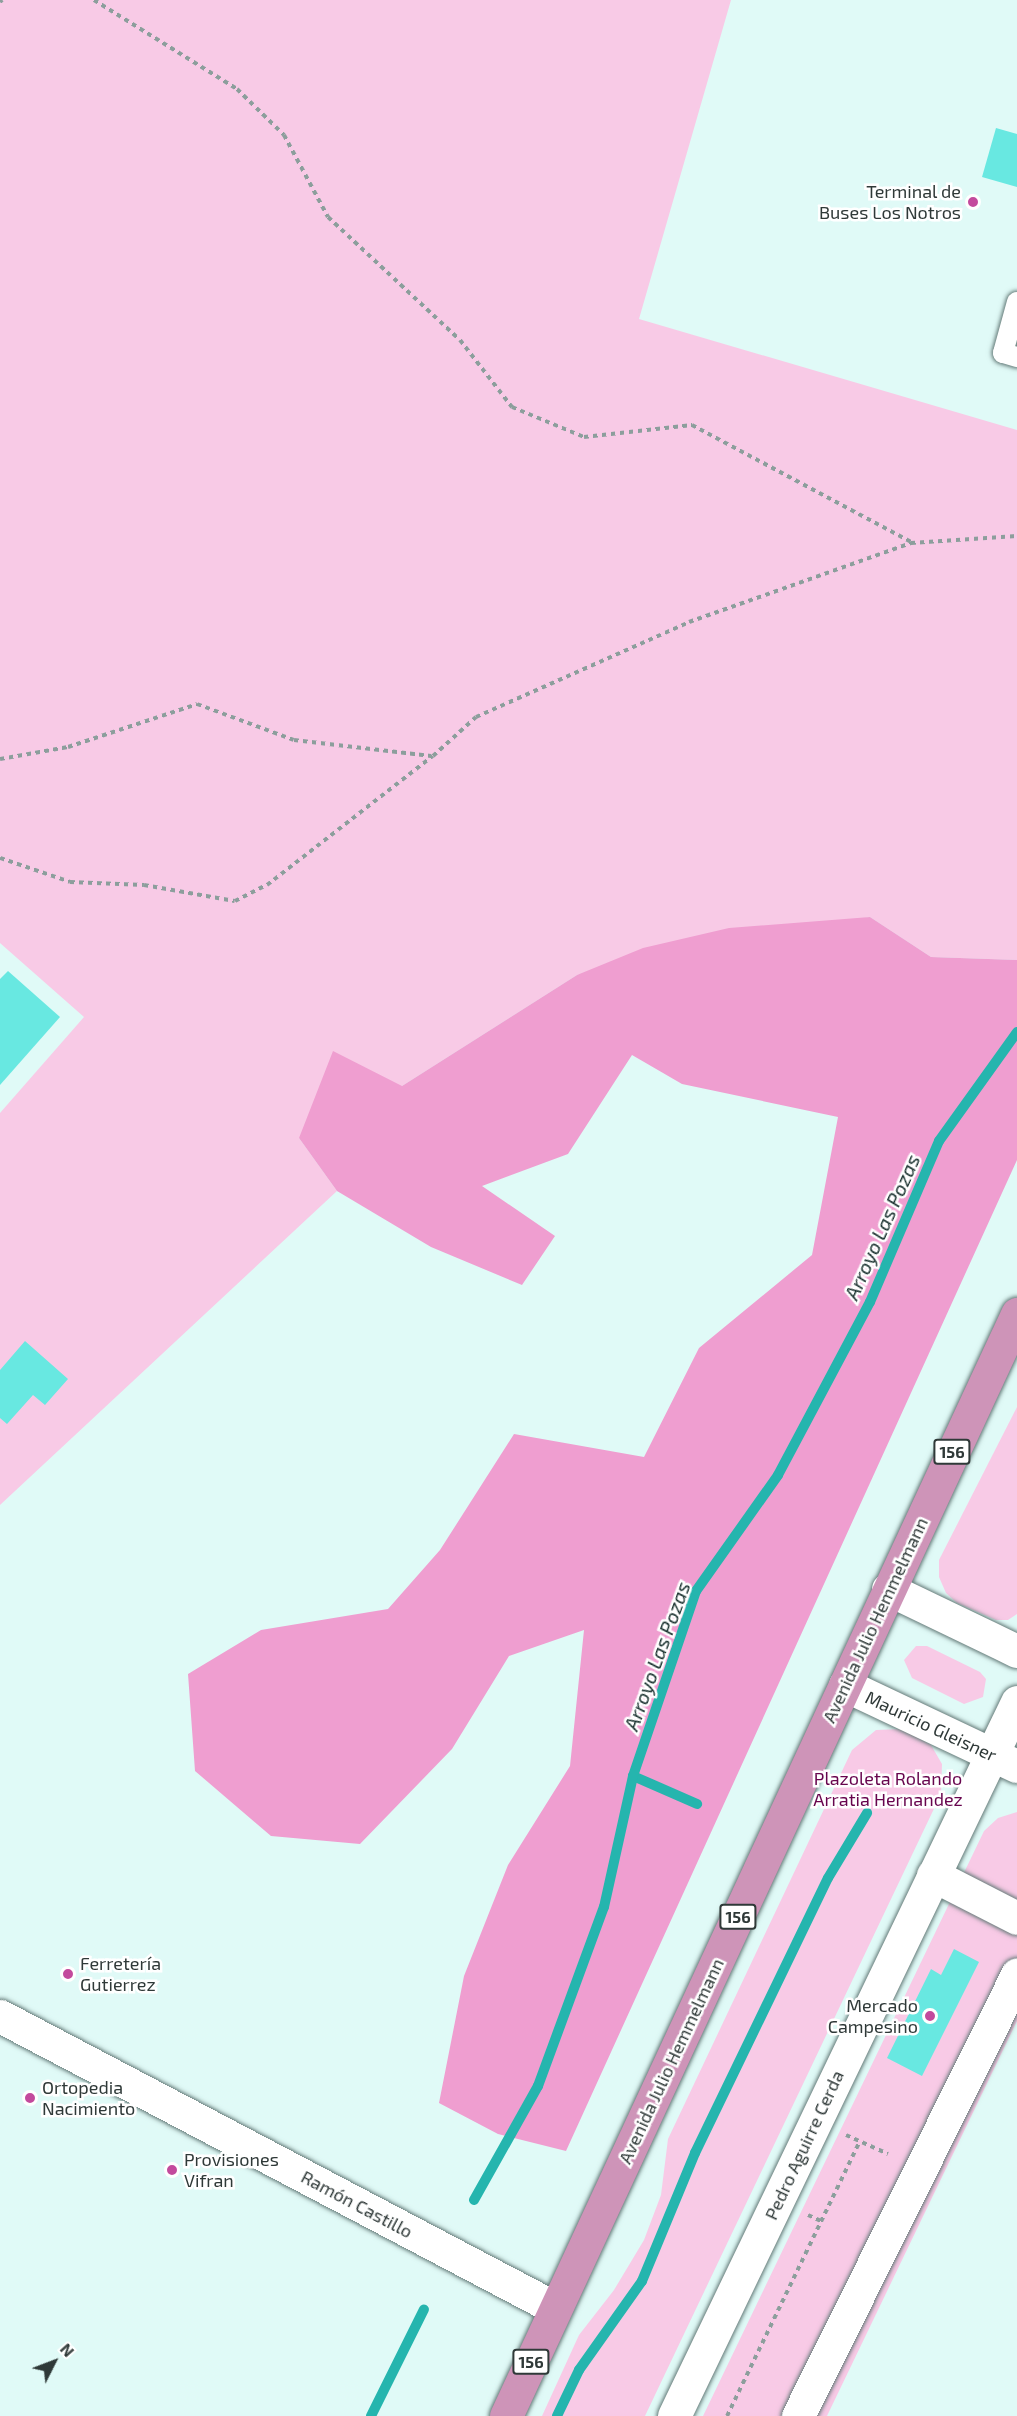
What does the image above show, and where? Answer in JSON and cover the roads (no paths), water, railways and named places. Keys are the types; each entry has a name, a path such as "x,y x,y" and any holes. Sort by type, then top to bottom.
{"highway":[{"name":"Avenida Julio Hemmelmann","path":"506,2416 1017,1314"}],"street":[{"path":"888,1589 1017,1651"},
{"name":"Mauricio Gleisner","path":"845,1685 1005,1760"},
{"name":"Pedro Aguirre Cerda","path":"674,2416 933,1875 1005,1760 1017,1702"},
{"path":"933,1875 1017,1918"},
{"path":"798,2416 1017,1974"},
{"name":"Ramón Castillo","path":"0,2016 555,2308"}],"lane":[{"path":"1016,309 1003,353 1017,357"}],"waterway":[{"name":"Arroyo Las Pozas","path":"474,2200 538,2086 604,1907 633,1776 696,1591 778,1475 870,1302 939,1141 1017,1032"},
{"path":"633,1776 697,1804"},
{"path":"557,2416 579,2370 642,2281 695,2153 828,1878 867,1813"},
{"name":"Arroyo Las Pozas","path":"371,2416 424,2309"}],"place":[{"name":"Terminal de Buses Los Notros","path":"973,202"},
{"name":"Ferretería Gutierrez","path":"68,1974"},
{"name":"Mercado Campesino","path":"930,2016"},
{"name":"Ortopedia Nacimiento","path":"30,2098"},
{"name":"Provisiones Vifran","path":"172,2170"}],"park label":[{"name":"Plazoleta Rolando Arratia Hernandez","path":"888,1789"}]}
